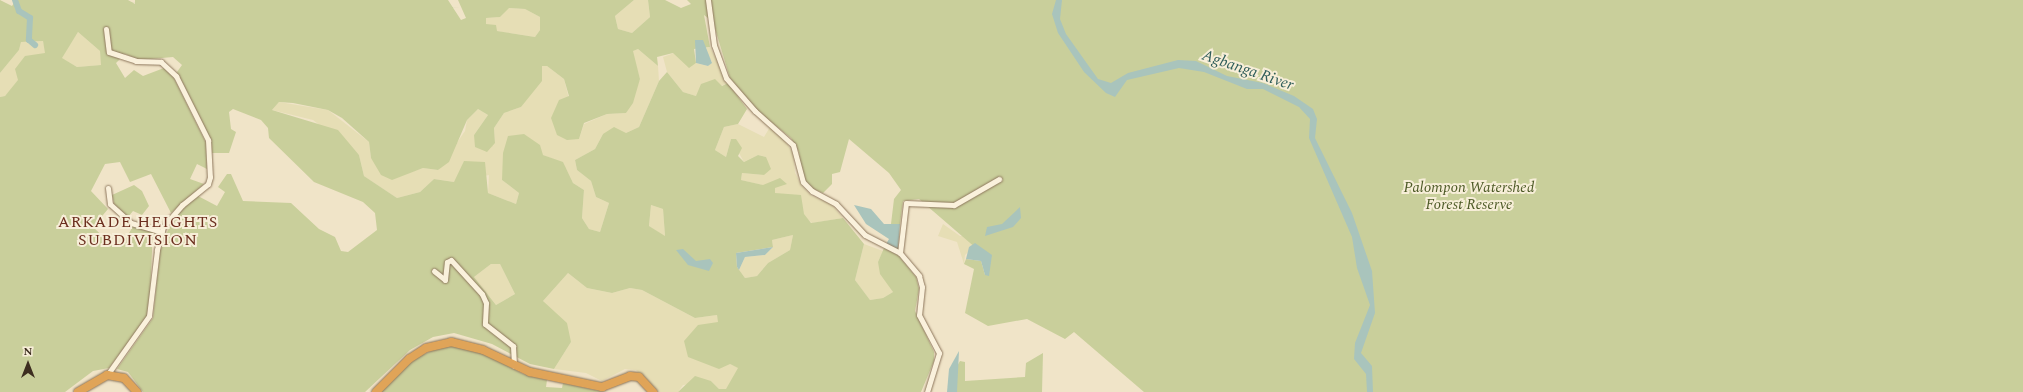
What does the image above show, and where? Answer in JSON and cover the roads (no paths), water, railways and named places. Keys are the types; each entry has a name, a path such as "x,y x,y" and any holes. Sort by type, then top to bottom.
{"highway":[{"path":"376,392 409,359 438,344 467,344 514,366 602,387 634,376 653,392"},
{"path":"78,392 107,375 124,378 137,392"}],"street":[{"path":"708,0 714,45 726,78 793,145 803,182 812,191 836,204 865,235 900,253 919,276 922,287 919,315 939,353 927,392"},
{"path":"106,29 110,52 168,66 208,140 208,184 182,205 162,232 150,316 107,375"},
{"path":"900,253 906,203 954,205 999,179"},
{"path":"108,188 110,204 130,223 162,232"},
{"path":"434,271 445,280 448,259 451,260 482,294 486,303 485,324 513,346 514,366"}],"water":[{"path":"1056,0 1062,0 1060,19 1066,34 1098,79 1111,83 1128,73 1178,60 1196,61 1227,76 1263,83 1294,96 1313,109 1317,119 1315,138 1352,213 1372,271 1375,313 1361,353 1372,366 1373,392 1367,392 1366,374 1354,359 1355,343 1370,305 1357,268 1352,237 1309,138 1310,119 1299,107 1263,89 1247,89 1204,72 1179,68 1127,80 1115,97 1106,93 1084,72 1058,33 1052,14"},
{"path":"695,40 703,40 712,63 708,66 696,63"},
{"path":"854,205 871,209 884,224 900,224 898,249 886,244 889,239 866,224"},
{"path":"1020,207 1021,218 1013,227 985,236 987,227 1002,224"},
{"path":"975,243 992,255 989,276 985,275 981,261 966,259 969,247"},
{"path":"773,247 765,255 745,257 739,270 737,267 736,253"},
{"path":"683,249 696,261 710,259 713,263 709,271 688,265 676,250"},
{"path":"959,351 957,392 947,392 949,369"}],"waterway":[{"path":"15,0 19,11 30,18 29,40 35,45"}],"district":[{"name":"ARKADE HEIGHTS SUBDIVISION","path":"138,231"}],"water label":[{"name":"Agbanga River","path":"1248,70"}],"park label":[{"name":"Palompon Watershed Forest Reserve","path":"1469,196"}]}
